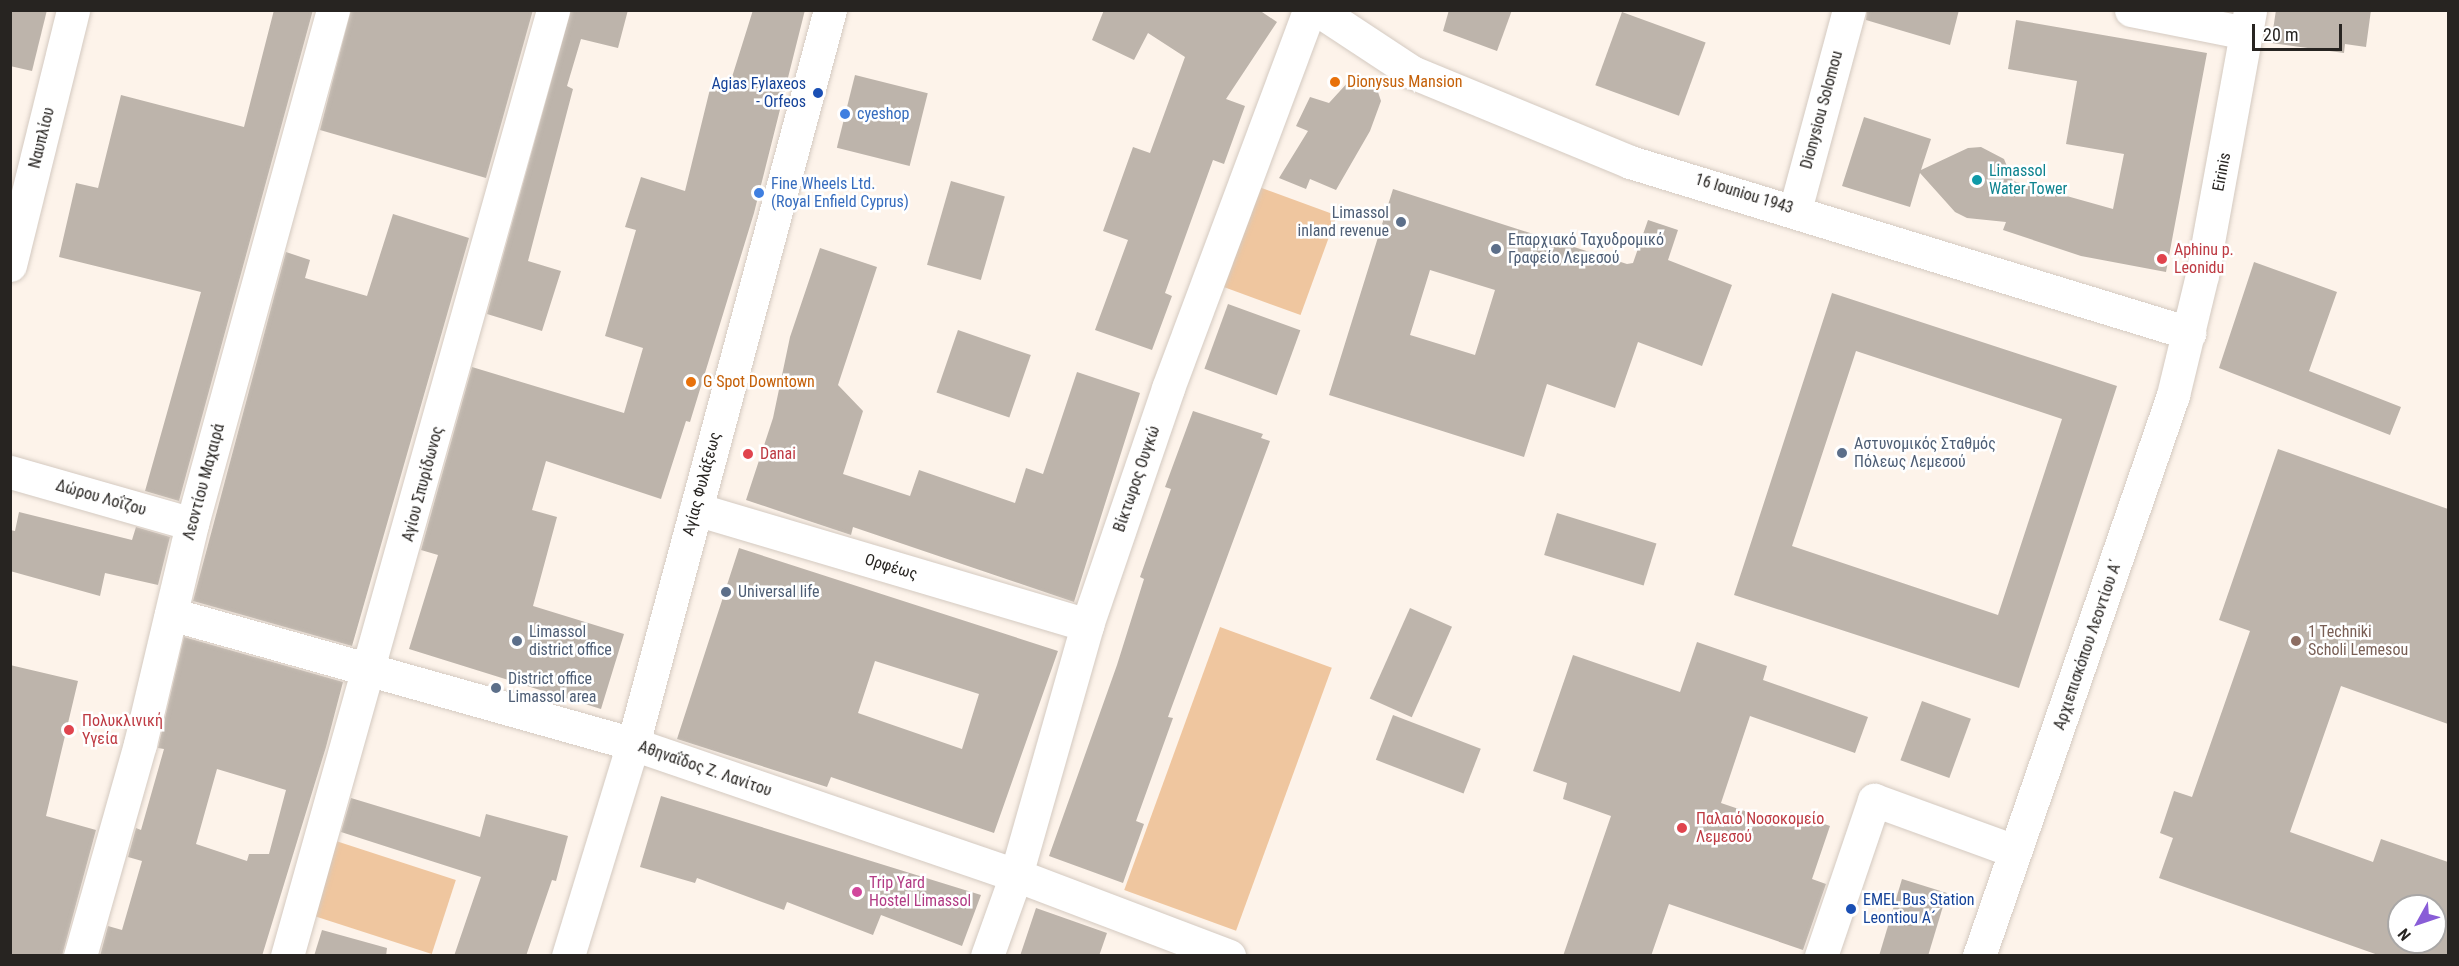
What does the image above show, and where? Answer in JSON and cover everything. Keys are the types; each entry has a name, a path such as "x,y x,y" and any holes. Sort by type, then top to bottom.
{"street":[{"name":"Ναυπλίου","path":"10,265 15,227 73,10"},
{"name":"Λεοντίου Μαχαιρά","path":"81,956 171,614 192,524 333,10"},
{"name":"Αγίου Σπυρίδωνος","path":"287,956 372,668 553,10"},
{"name":"Αγίας Φυλάξεως","path":"568,956 633,744 830,10"},
{"name":"Βίκτωρος Ουγκώ","path":"987,956 1016,875 1087,625 1168,388 1309,10"},
{"name":"16 Iouniou 1943","path":"1317,10 1412,72 1630,162 1795,210 2189,333"},
{"name":"Dionysiou Solomou","path":"1795,210 1850,10"},
{"path":"2131,10 2248,22"},
{"name":"Eirinis","path":"2189,333 2248,22"},
{"name":"Αρχιεπισκόπου Λεοντίου Α΄","path":"1979,956 2174,395 2189,333"},
{"name":"Δώρου Λοΐζου","path":"10,472 192,524"},
{"name":"Ορφέως","path":"696,508 1087,625"},
{"name":"Αθηναΐδος Ζ. Λανίτου","path":"171,614 372,668 633,744 1016,875 1229,956"},
{"path":"1821,956 1874,800 2014,851"}],"shaded area":[{"path":"1256,186 1337,215 1301,315 1220,286"},
{"path":"1220,627 1332,668 1236,931 1124,890"},
{"path":"336,841 456,880 432,954 312,915"}],"building":[{"path":"10,10 47,10 32,71 10,66"},
{"path":"274,10 313,10 179,501 145,491 201,292 59,257 76,183 98,188 121,95 244,127"},
{"path":"351,10 533,10 486,178 320,130"},
{"path":"571,10 628,10 618,48 581,39 567,86 573,89 528,261 561,271 542,331 487,314"},
{"path":"753,10 805,10 754,213 690,422 686,421 661,499 546,461 532,510 557,517 533,606 624,634 601,709 409,649 438,555 421,550 472,367 624,413 643,348 605,336 636,230 625,227 641,177 685,191 710,89 727,93"},
{"path":"1104,10 1259,10 1277,22 1226,99 1245,106 1224,164 1213,160 1165,293 1172,296 1152,350 1095,330 1128,240 1103,231 1133,147 1150,153 1185,57 1148,33 1134,60 1092,40"},
{"path":"1449,10 1512,10 1497,51 1443,31"},
{"path":"1867,10 1959,10 1950,45 1866,20"},
{"path":"2276,10 2371,10 2366,47 2345,44 2344,53 2271,43"},
{"path":"1622,12 1706,42 1679,116 1595,85"},
{"path":"2016,20 2207,53 2166,272 2081,256 2003,230 2006,222 1967,218 1955,212 1920,173 1910,207 1842,186 1864,117 1931,139 1921,170 1968,148 1981,147 2004,159 2013,181 2113,209 2124,154 2066,144 2077,81 2008,69"},
{"path":"855,75 928,93 910,166 837,148"},
{"path":"1350,80 1375,83 1381,101 1370,131 1336,190 1310,179 1306,189 1279,178 1308,131 1296,126 1310,97 1329,103"},
{"path":"951,181 1005,196 981,280 927,265"},
{"path":"1393,189 1627,264 1633,263 1648,220 1678,230 1668,260 1732,285 1702,366 1638,342 1615,408 1547,384 1524,457 1329,395","holes":["1430,270 1495,290 1475,355 1410,335"]},
{"path":"393,214 469,238 352,646 193,601 286,252 310,260 305,278 367,296"},
{"path":"820,248 877,267 838,385 863,411 843,474 910,496 919,470 1015,503 1026,468 1043,474 1077,372 1140,393 1074,602 853,527 851,535 746,500 773,418 790,337"},
{"path":"2254,262 2337,292 2309,371 2401,407 2390,435 2219,368"},
{"path":"1832,293 2117,386 2019,688 1734,595","holes":["1856,351 2062,419 1998,615 1792,546"]},
{"path":"1228,304 1300,330 1277,395 1204,369"},
{"path":"958,330 1031,355 1009,417 937,392"},
{"path":"1193,411 1263,434 1261,438 1270,441 1168,717 1173,718 1136,821 1144,824 1123,883 1049,856 1117,665 1144,579 1140,577 1171,489 1165,487"},
{"path":"2278,449 2448,509 2448,724 2341,686 2290,832 2373,862 2381,839 2448,862 2448,956 2381,956 2159,878 2173,838 2160,833 2174,791 2192,797 2250,631 2219,620"},
{"path":"19,512 132,540 136,527 170,537 158,585 105,573 100,596 10,571 10,530 15,531"},
{"path":"1557,513 1656,543 1644,585 1544,555"},
{"path":"739,548 1058,651 994,833 831,777 827,787 677,739","holes":["875,661 979,694 962,749 858,713"]},
{"path":"1410,608 1452,627 1412,717 1370,698"},
{"path":"184,637 343,682 326,747 262,956 100,956 108,926 122,930 142,861 128,857 136,828 141,830 164,749 158,748","holes":["217,769 286,790 269,854 249,854 247,861 196,844"]},
{"path":"1697,642 1767,666 1763,680 1868,717 1855,753 1750,716 1721,803 1786,825 1790,812 1830,826 1812,879 1826,884 1803,950 1669,904 1651,956 1563,956 1611,816 1563,799 1567,783 1533,771 1573,655 1680,692"},
{"path":"10,665 78,681 46,816 96,830 62,956 10,956"},
{"path":"1922,701 1971,719 1949,778 1900,760"},
{"path":"1393,715 1481,749 1464,793 1376,760"},
{"path":"661,796 981,895 962,946 881,915 873,935 787,902 784,910 697,878 695,883 640,867"},
{"path":"351,798 480,837 486,814 568,836 556,881 552,880 526,956 454,956 481,877 341,832"},
{"path":"1902,879 1947,893 1928,956 1879,956"},
{"path":"1036,908 1107,933 1099,956 1020,956"},
{"path":"322,930 387,948 386,956 314,956"}],"place":[{"name":"Dionysus Mansion","path":"1335,82"},
{"name":"Agias Fylaxeos - Orfeos","path":"818,93"},
{"name":"cyeshop","path":"845,114"},
{"name":"Limassol Water Tower","path":"1977,180"},
{"name":"Fine Wheels Ltd. (Royal Enfield Cyprus)","path":"759,193"},
{"name":"Limassol inland revenue","path":"1401,222"},
{"name":"Επαρχιακό Ταχυδρομικό Γραφείο Λεμεσού","path":"1496,249"},
{"name":"Aphinu p. Leonidu","path":"2162,259"},
{"name":"G Spot Downtown","path":"691,382"},
{"name":"Αστυνομικός Σταθμός Πόλεως Λεμεσού","path":"1842,453"},
{"name":"Danai","path":"748,454"},
{"name":"Universal life","path":"726,592"},
{"name":"Limassol district office","path":"517,641"},
{"name":"1 Techniki Scholi Lemesou","path":"2296,641"},
{"name":"District office Limassol area","path":"496,688"},
{"name":"Πολυκλινική Υγεία","path":"69,730"},
{"name":"Παλαιό Νοσοκομείο Λεμεσού","path":"1682,828"},
{"name":"Trip Yard Hostel Limassol","path":"857,892"},
{"name":"EMEL Bus Station Leontiou A´","path":"1851,909"}]}
